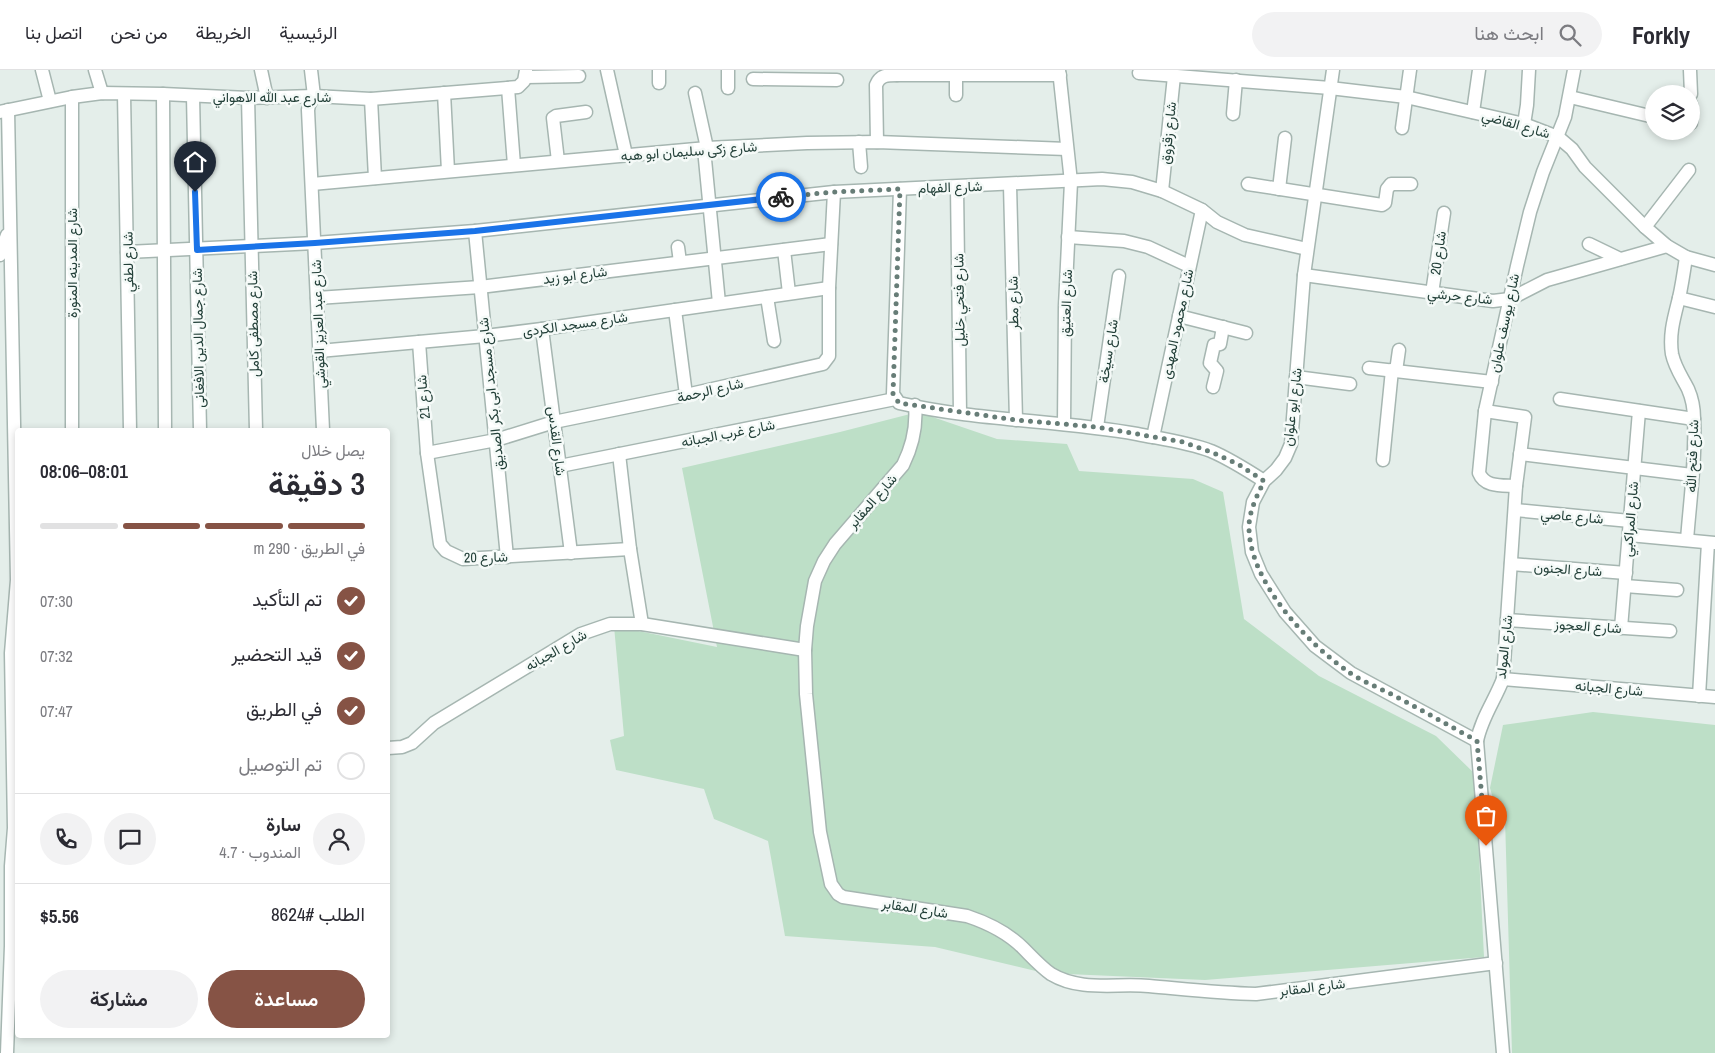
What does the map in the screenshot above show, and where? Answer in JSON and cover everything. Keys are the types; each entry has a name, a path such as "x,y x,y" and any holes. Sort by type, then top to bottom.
{"street":[{"path":"42,70 50,101"},
{"path":"95,70 102,93"},
{"path":"261,70 267,98"},
{"name":"شارع عبد العزيز القوشي","path":"311,70 314,96 308,110 323,428"},
{"path":"607,70 626,155"},
{"path":"728,70 728,88"},
{"name":"شارع ابو علوان","path":"1333,70 1304,275 1290,444 1285,458 1264,481 1253,502 1249,527 1252,552 1261,574 1285,612 1315,646 1351,673 1477,741"},
{"path":"1402,128 1410,70"},
{"path":"1474,112 1479,70"},
{"path":"1524,124 1529,70"},
{"name":"شارع يوسف علوان","path":"1516,486 1490,484 1479,473 1485,411 1530,212 1543,172 1565,118 1574,70"},
{"path":"1690,70 1691,85"},
{"path":"877,142 876,85 884,75 897,72 956,75 975,72 1060,73"},
{"name":"شارع العتيق","path":"1060,73 1066,149 1071,182 1064,424"},
{"path":"526,74 579,76"},
{"name":"شارع عبد الله الاهواني","path":"4,111 50,101 102,93 248,98 314,96 371,99 518,87 521,85 526,74"},
{"path":"1139,74 1330,88"},
{"path":"753,79 816,75 837,80"},
{"path":"956,75 956,95"},
{"name":"شارع زقزوق","path":"1162,191 1174,76"},
{"path":"1233,114 1236,80"},
{"path":"508,88 514,165"},
{"name":"شارع القاضي","path":"1330,88 1406,97 1524,124 1558,137 1572,149 1585,167 1645,227 1667,246 1686,257 1715,265"},
{"path":"444,93 448,172"},
{"path":"696,93 706,148 718,303"},
{"name":"شارع لطفي","path":"124,94 130,428"},
{"path":"163,94 165,428"},
{"name":"شارع جمال الدين الافغانى","path":"193,96 200,428"},
{"name":"شارع المدينه المنورة","path":"72,97 72,428"},
{"path":"1570,97 1645,114"},
{"name":"شارع مصطفى كامل","path":"248,98 256,428"},
{"path":"371,99 375,178"},
{"path":"4,111 10,226 15,479"},
{"path":"558,161 553,118 586,112"},
{"path":"1279,189 1285,138"},
{"path":"859,142 861,167"},
{"name":"شارع زكى سليمان ابو هبه","path":"312,184 706,148 807,143 877,142 1066,149"},
{"path":"1645,227 1689,170"},
{"name":"شارع الفهام","path":"128,252 252,247 475,231 709,204 834,192 1010,185 1102,179 1132,182 1162,191 1202,210 1216,222 1245,235 1307,249"},
{"path":"1248,184 1382,205 1385,203 1391,184 1412,184"},
{"name":"شارع مطر","path":"1010,185 1016,420"},
{"name":"شارع فتحي خليل","path":"957,187 960,413"},
{"path":"897,401 893,394 900,189"},
{"name":"شارع الرحمة","path":"427,453 496,440 554,422 686,396 823,364 829,356 829,288 834,192"},
{"name":"شارع محمود المهدى","path":"1153,437 1202,210"},
{"name":"شارع 20","path":"1432,293 1444,214"},
{"path":"0,255 10,226"},
{"name":"شارع مسجد ابى بكر الصديق","path":"475,231 507,558"},
{"path":"1068,238 1124,241 1148,247 1190,266"},
{"name":"شارع ابو زيد","path":"317,298 480,287 831,244"},
{"path":"1589,244 1620,259"},
{"name":"شارع حرشي","path":"1304,275 1432,293 1493,300 1510,299 1547,280 1667,246"},
{"path":"678,247 680,262"},
{"path":"784,250 789,293"},
{"name":"شارع فتح الله","path":"1686,257 1671,337 1673,356 1679,374 1688,390 1694,419 1687,540"},
{"name":"شارع سيخة","path":"1097,427 1120,276"},
{"name":"شارع مسجد الكردى","path":"319,351 542,329 829,288"},
{"path":"766,297 774,342"},
{"path":"1679,298 1715,307"},
{"path":"675,310 686,396"},
{"path":"1179,316 1246,333"},
{"path":"1213,388 1217,371 1210,364 1214,346 1220,344 1224,328"},
{"name":"شارع القدس","path":"542,329 571,553"},
{"name":"شارع 21","path":"419,342 427,453"},
{"path":"1382,460 1394,371 1399,350"},
{"path":"1369,368 1492,382"},
{"path":"1296,377 1350,384"},
{"path":"1560,399 1694,419"},
{"name":"شارع غرب الجبانه","path":"560,466 897,401 960,413 1097,427 1183,442 1238,464 1264,481"},
{"name":"شارع المقابر","path":"915,405 915,436 903,465 835,544 824,561 815,581 810,602 805,650 806,694 820,832 831,884 838,894 843,897 967,916 982,921 1010,937 1051,974 1073,983 1096,986 1146,986 1235,994 1256,994 1496,963"},
{"name":"شارع المولد","path":"1485,411 1525,416 1516,486 1503,679 1480,729 1477,741 1503,1053"},
{"name":"شارع المراكبي","path":"1621,628 1639,411"},
{"name":"شارع 20","path":"427,453 440,544 446,551 463,560 630,549"},
{"path":"619,454 630,549 642,624"},
{"path":"1520,454 1692,474"},
{"name":"شارع عاصي","path":"1514,510 1630,521"},
{"path":"1629,535 1712,543 1699,696"},
{"name":"شارع الجنون","path":"1511,564 1625,579 1677,590"},
{"path":"7,1053 6,946 14,923 6,866 14,828 11,653 15,604"},
{"name":"شارع العجوز","path":"1507,620 1670,631"},
{"name":"شارع الجبانه","path":"390,748 402,747 412,743 434,723 581,634 610,624 642,624 805,650"},
{"name":"شارع الجبانه","path":"1503,679 1715,697"}],"green space":[{"path":"918,412 997,439 1067,444 1079,471 1193,479 1223,492 1244,619 1319,676 1436,736 1475,774 1484,957 1205,980 1044,973 935,947 785,936 768,841 714,819 704,789 616,770 610,740 624,736 614,626 717,647 682,468"},
{"path":"1593,712 1715,725 1715,1053 1512,1053 1505,819 1497,813 1490,788 1503,725"}],"way so far":[{"path":"781,197 900,189 893,394 899,403 1016,420 1097,427 1183,442 1238,464 1264,481 1253,502 1249,527 1252,552 1261,574 1285,612 1315,646 1351,673 1477,741 1486,846"}],"route":[{"path":"195,192 197,250 475,231 781,197"}]}
